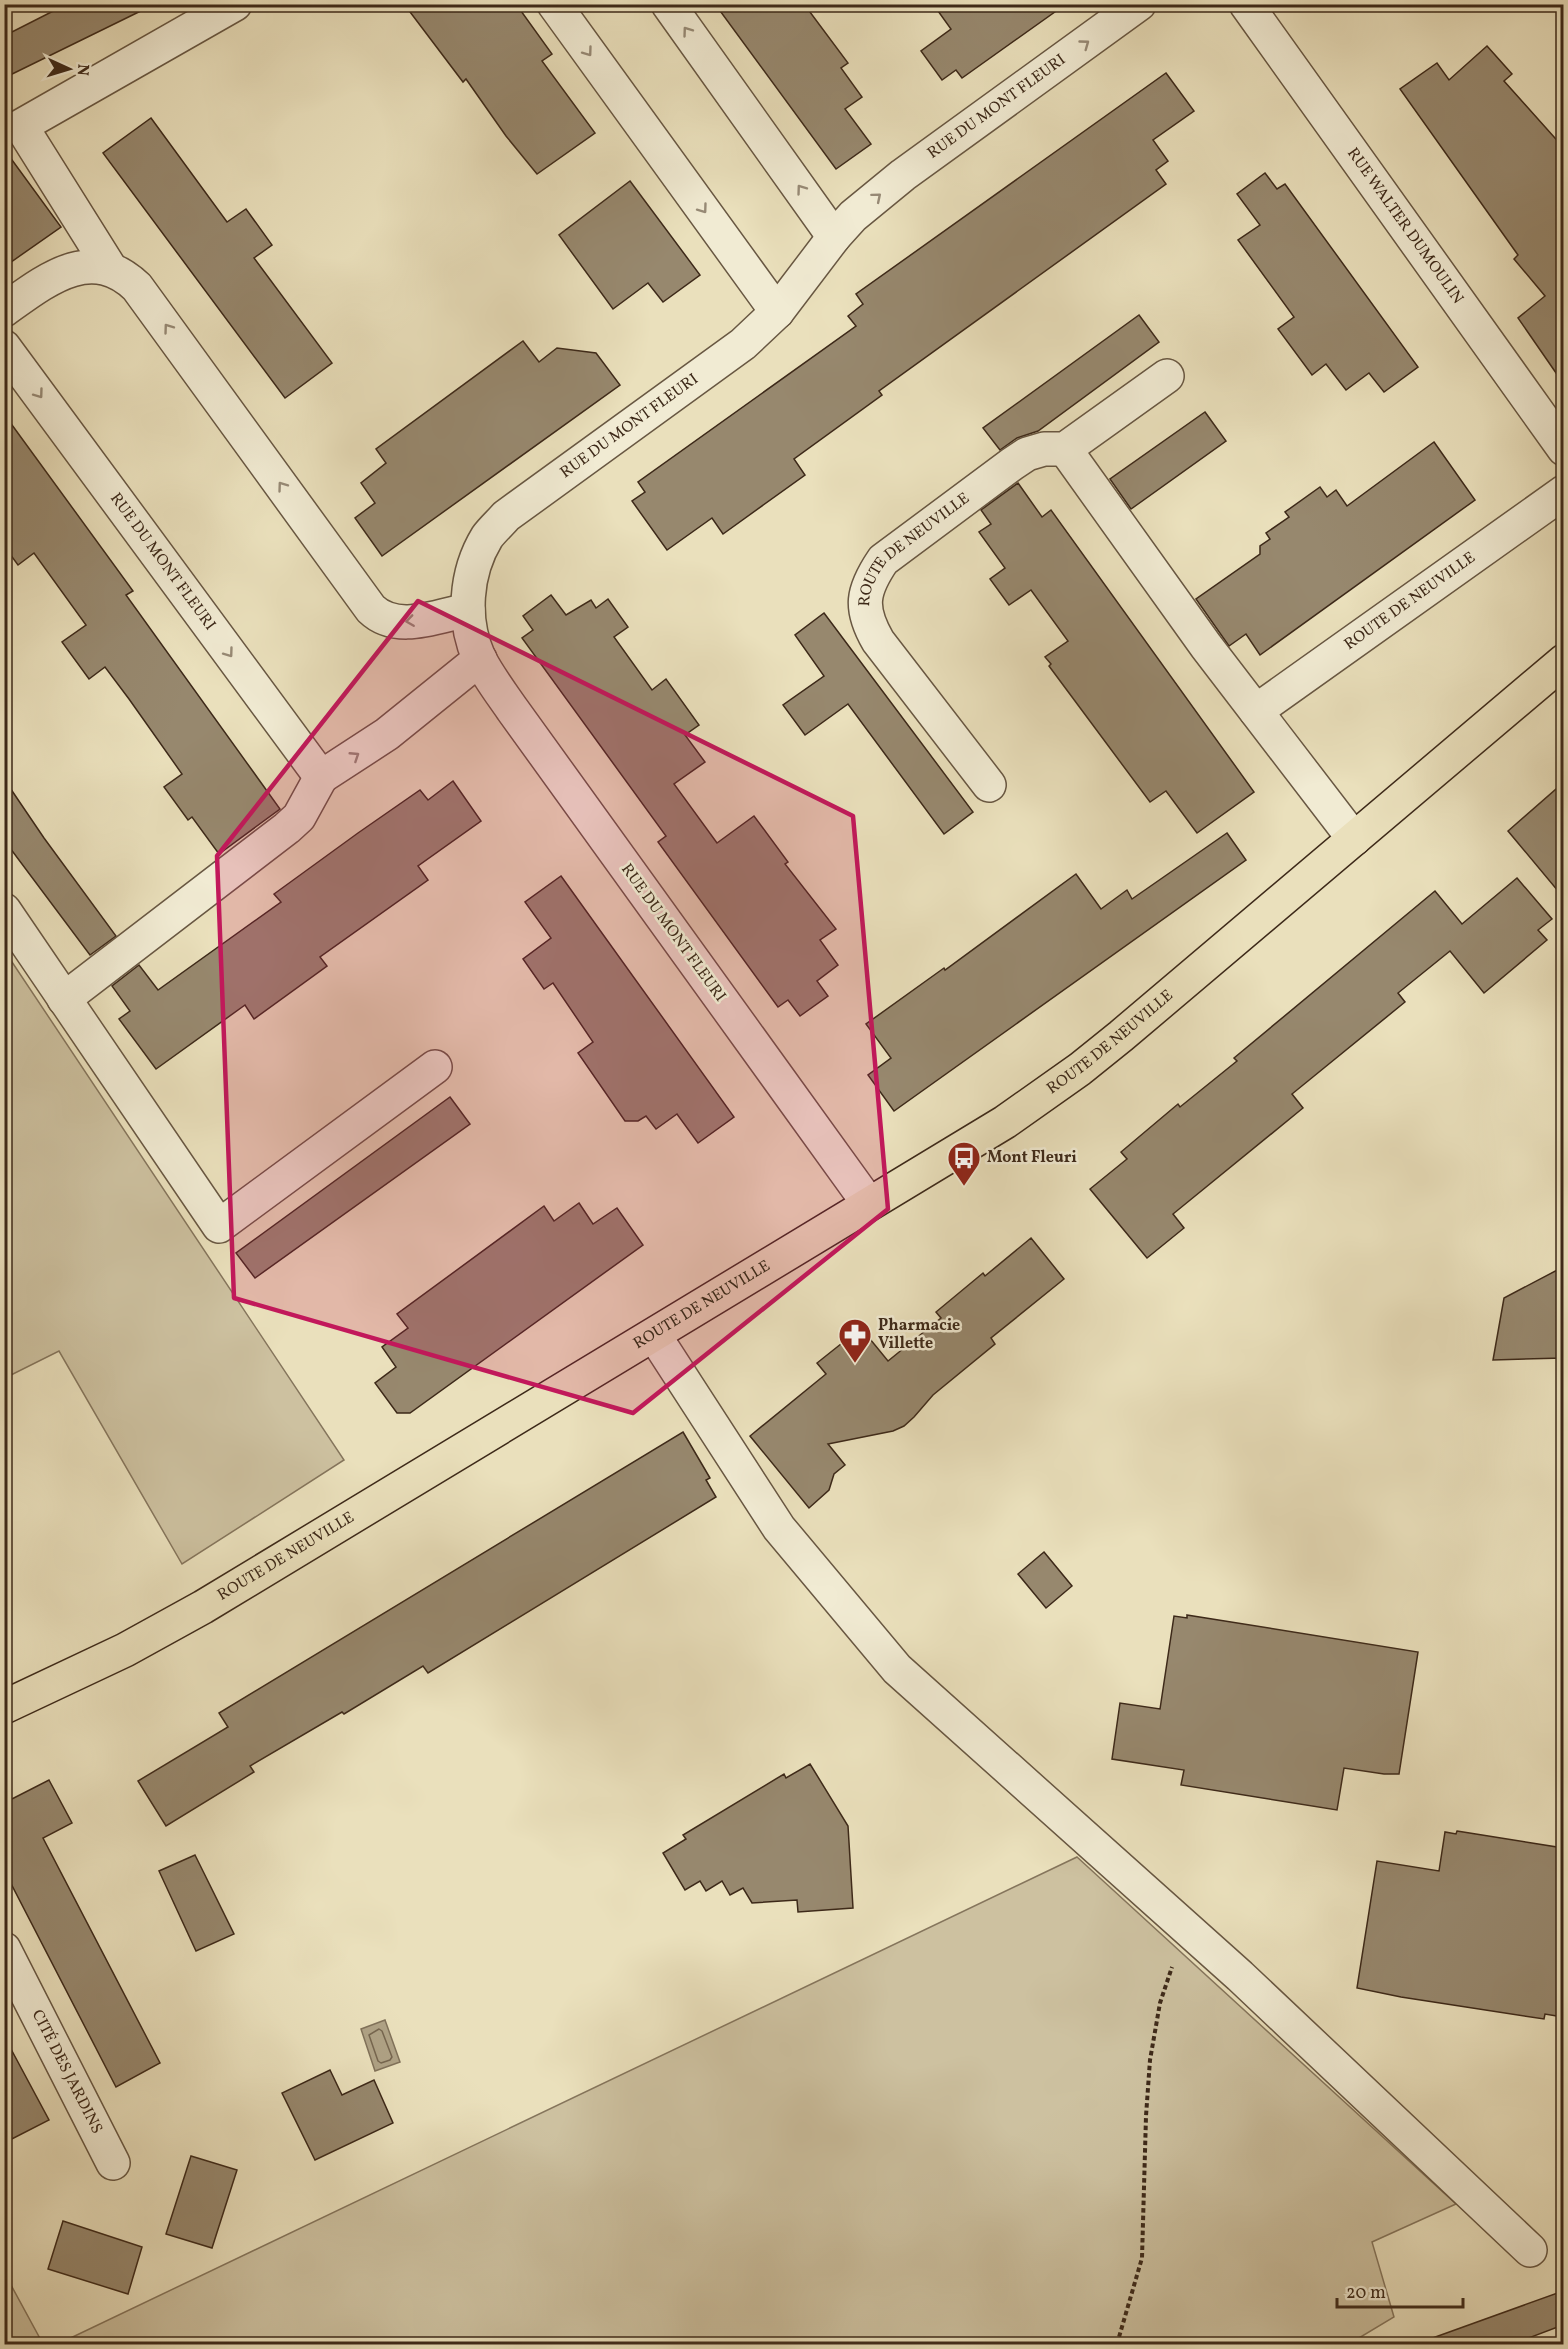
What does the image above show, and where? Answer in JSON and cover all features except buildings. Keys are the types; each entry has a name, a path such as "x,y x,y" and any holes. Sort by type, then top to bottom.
{"main road":[{"name":"ROUTE DE NEUVILLE","path":"4,1707 125,1650 203,1607 1005,1122 1080,1069 1153,1010 1563,661"}],"street":[{"path":"110,268 21,126 235,4"},
{"path":"554,4 777,312"},
{"path":"668,4 834,237"},
{"name":"RUE DU MONT FLEURI","path":"869,1204 519,719 480,659 472,637 468,610 470,583 477,557 488,536 506,516 743,344 777,312 834,237 854,216 903,175 1139,4"},
{"name":"RUE WALTER DUMOULIN","path":"1246,4 1563,449"},
{"path":"4,310 63,272 83,267 110,268 126,276 138,287 379,617 407,622 468,610"},
{"name":"RUE DU MONT FLEURI","path":"4,347 321,777"},
{"path":"1167,376 1065,449 1206,646 1354,839"},
{"name":"ROUTE DE NEUVILLE","path":"989,785 879,641 868,623 864,608 867,592 873,575 884,560 1012,464 1027,454 1044,449 1065,449"},
{"name":"ROUTE DE NEUVILLE","path":"1256,711 1563,492"},
{"path":"64,999 287,828 299,817 321,777 404,722 480,659"},
{"path":"4,910 219,1226 435,1067"},
{"path":"654,1335 779,1528 897,1670 1194,1934 1530,2250"},
{"name":"CITÉ DES JARDINS","path":"4,1949 113,2163"}],"path":[{"path":"1117,2344 1142,2258 1149,2071 1160,2003 1173,1963 1194,1934"}],"highlighted area":[{"path":"418,601 853,816 888,1209 633,1413 234,1298 217,856"}],"shaded area":[{"path":"4,950 344,1460 182,1564 59,1351 5,1378"},
{"path":"1077,1857 1456,2204 1372,2242 1394,2317 1349,2344 58,2344"},
{"path":"5,2274 43,2344 5,2344"}],"water":[{"path":"385,2020 400,2062 375,2071 361,2029"}],"place":[{"name":"Mont Fleuri","path":"964,1187"},
{"name":"Pharmacie Villette","path":"855,1364"}]}
